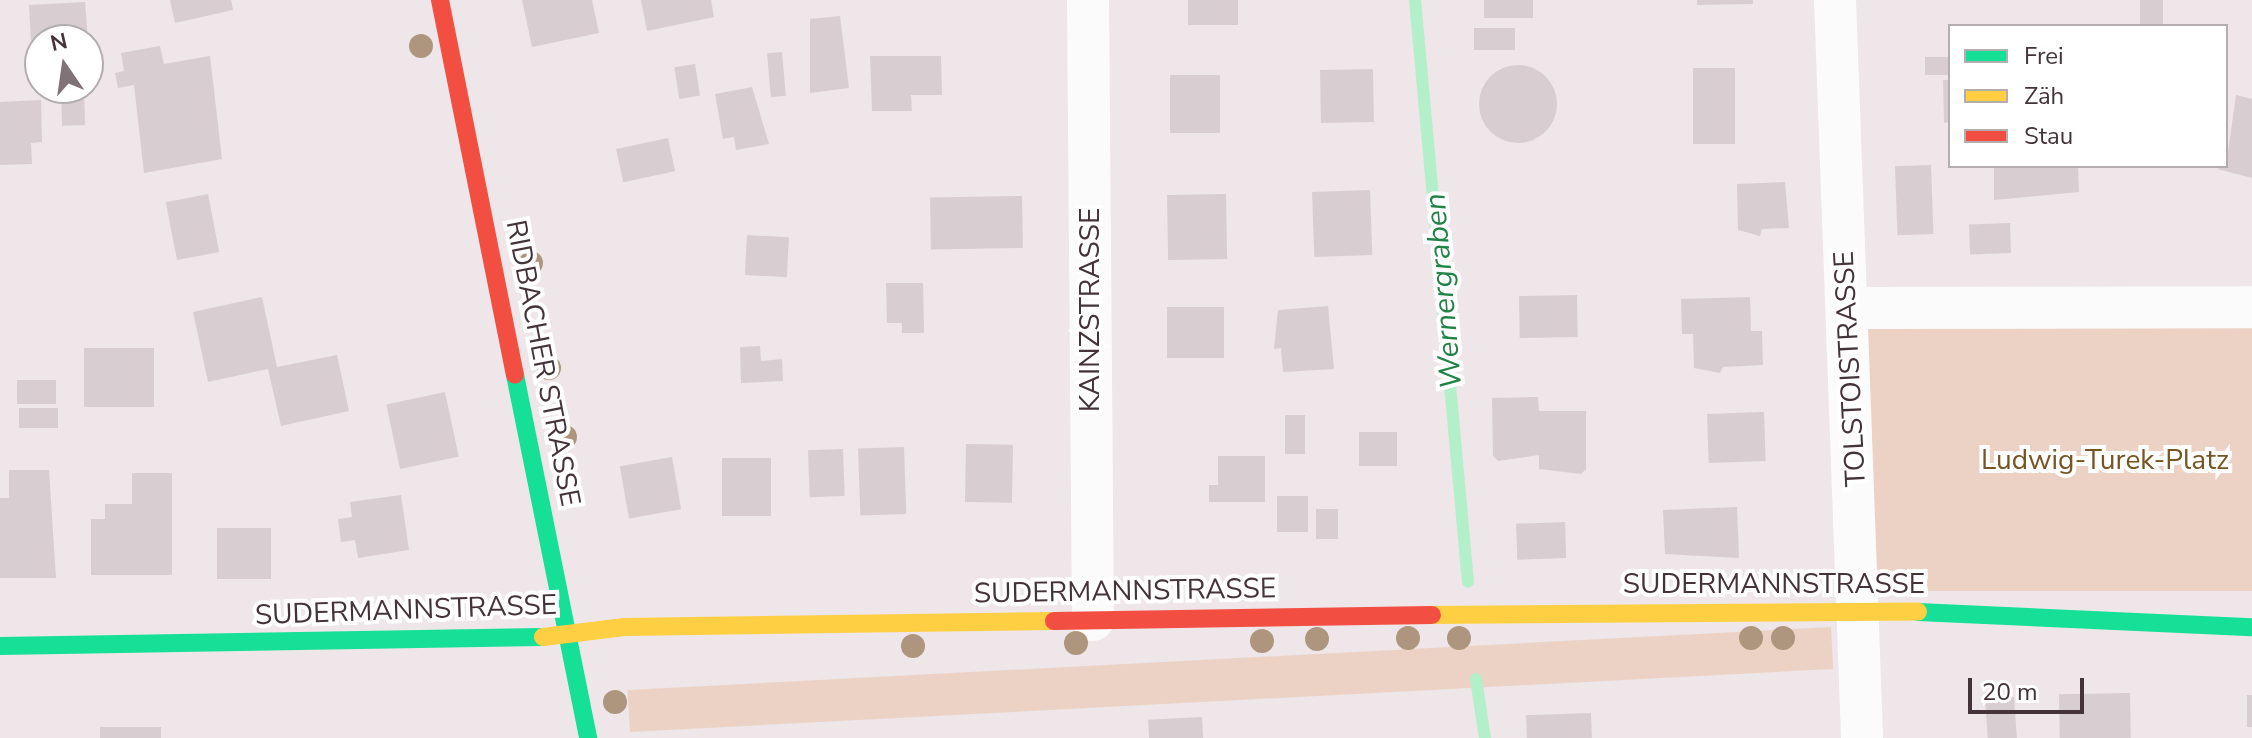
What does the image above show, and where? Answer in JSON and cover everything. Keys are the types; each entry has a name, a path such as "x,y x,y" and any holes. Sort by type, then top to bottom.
{"street":[{"name":"RIDBACHER STRASSE","path":"440,0 588,738"},
{"name":"KAINZSTRASSE","path":"1088,0 1093,620"},
{"name":"TOLSTOISTRASSE","path":"1835,0 1851,308 1862,609 1862,738"},
{"path":"1851,308 2252,307"},
{"name":"SUDERMANNSTRASSE","path":"0,646 514,639 624,627 1862,609 2252,627"}],"green space":[{"name":"Ludwig-Turek-Platz","path":"1868,319 2252,319 2252,591 1868,591"},
{"path":"1831,627 1833,669 630,732 628,690"}],"building":[{"path":"170,0 231,0 233,10 175,23"},
{"path":"522,0 592,0 599,33 532,47"},
{"path":"641,0 711,0 714,17 647,31"},
{"path":"1188,0 1238,0 1238,25 1188,25"},
{"path":"1484,0 1533,0 1533,18 1484,18"},
{"path":"1697,0 1753,0 1753,4 1697,5"},
{"path":"2140,0 2163,0 2163,24 2140,24"},
{"path":"85,2 87,24 30,24 29,5"},
{"path":"840,16 849,88 810,93 810,19"},
{"path":"1474,28 1515,28 1515,50 1474,50"},
{"path":"160,46 164,64 210,56 222,159 144,173 134,85 118,88 115,73 124,71 121,53"},
{"path":"782,52 786,96 771,97 767,53"},
{"path":"870,56 941,56 942,95 911,95 912,111 872,111"},
{"path":"1925,57 1948,57 1948,75 1925,75"},
{"path":"695,64 700,96 679,99 674,67"},
{"path":"1510,65 1526,65 1540,71 1551,82 1557,104 1551,126 1540,137 1526,143 1510,143 1496,137 1485,126 1479,112 1479,96 1485,82 1496,71"},
{"path":"1693,68 1735,68 1735,144 1693,144"},
{"path":"1373,69 1374,122 1321,123 1320,70"},
{"path":"1170,75 1220,75 1220,133 1170,133"},
{"path":"1943,80 1948,80 1948,122 1944,123"},
{"path":"752,87 769,144 736,150 734,137 723,139 715,94"},
{"path":"2236,95 2252,99 2252,178 2217,169 2228,168"},
{"path":"0,102 41,104 42,142 31,143 32,164 0,165"},
{"path":"61,104 84,104 85,125 62,126"},
{"path":"668,138 675,171 623,182 616,149"},
{"path":"1931,165 1933,234 1897,235 1895,166"},
{"path":"1994,168 2078,168 2079,192 1994,200"},
{"path":"1785,182 1789,228 1762,229 1760,236 1738,230 1737,184"},
{"path":"1370,190 1372,255 1314,257 1312,192"},
{"path":"208,194 219,252 177,260 166,202"},
{"path":"1226,194 1227,259 1168,260 1167,195"},
{"path":"1022,196 1023,248 931,250 930,198"},
{"path":"2010,223 2011,253 1970,254 1969,224"},
{"path":"747,235 789,237 787,277 745,275"},
{"path":"886,283 923,283 924,333 902,333 902,323 887,323"},
{"path":"1577,295 1578,337 1520,338 1519,296"},
{"path":"262,297 277,367 337,355 349,411 281,426 268,369 208,382 193,312"},
{"path":"1750,297 1751,331 1762,331 1763,365 1723,367 1720,373 1694,368 1693,334 1682,334 1681,299"},
{"path":"1328,306 1334,369 1283,372 1281,348 1274,349 1278,310"},
{"path":"1167,307 1224,307 1224,358 1167,358"},
{"path":"760,346 761,361 782,359 783,381 741,383 740,347"},
{"path":"84,348 154,348 154,407 84,407"},
{"path":"17,380 56,380 56,404 17,404"},
{"path":"445,392 459,457 400,469 386,404"},
{"path":"1538,397 1539,411 1586,411 1586,469 1581,474 1539,469 1539,455 1498,461 1493,456 1492,398"},
{"path":"19,408 58,408 58,428 19,428"},
{"path":"1764,412 1766,461 1709,463 1707,414"},
{"path":"1285,415 1305,415 1305,454 1285,454"},
{"path":"1359,432 1397,432 1397,466 1359,466"},
{"path":"966,444 1013,445 1012,503 965,502"},
{"path":"904,447 906,514 860,516 858,449"},
{"path":"843,449 845,496 810,497 808,450"},
{"path":"1218,456 1265,456 1265,502 1209,502 1209,485 1218,485"},
{"path":"672,457 681,509 629,518 620,466"},
{"path":"722,458 771,458 771,516 722,516"},
{"path":"9,470 49,470 56,578 0,578 0,498 9,498"},
{"path":"132,473 172,473 172,575 91,575 91,519 105,519 105,504 132,504"},
{"path":"401,495 409,550 358,558 355,540 341,542 338,519 352,517 350,502"},
{"path":"1277,496 1308,496 1308,532 1277,532"},
{"path":"1737,507 1739,558 1665,554 1663,510"},
{"path":"1316,509 1338,509 1338,539 1316,539"},
{"path":"1565,522 1566,558 1517,560 1516,524"},
{"path":"217,528 271,528 271,579 217,579"},
{"path":"2130,693 2131,738 2060,738 2059,694"},
{"path":"2247,695 2252,695 2252,727 2247,727"},
{"path":"2014,697 2017,738 1988,738 1985,699"},
{"path":"1591,713 1592,738 1527,738 1526,715"},
{"path":"1202,717 1203,738 1149,738 1148,720"},
{"path":"100,727 161,727 161,738 100,738"}],"waterway":[{"name":"Wernergraben","path":"1415,0 1468,582"},
{"name":"Wernergraben","path":"1476,679 1485,738"}],"traffic: fast":[{"path":"515,375 588,738"},
{"path":"1918,612 2252,627"},
{"path":"0,646 543,637"}],"traffic: slow":[{"path":"1432,615 1918,612"},
{"path":"543,637 624,627 1054,621"}],"traffic: jam":[{"path":"440,0 515,375"},
{"path":"1054,621 1432,615"}]}
